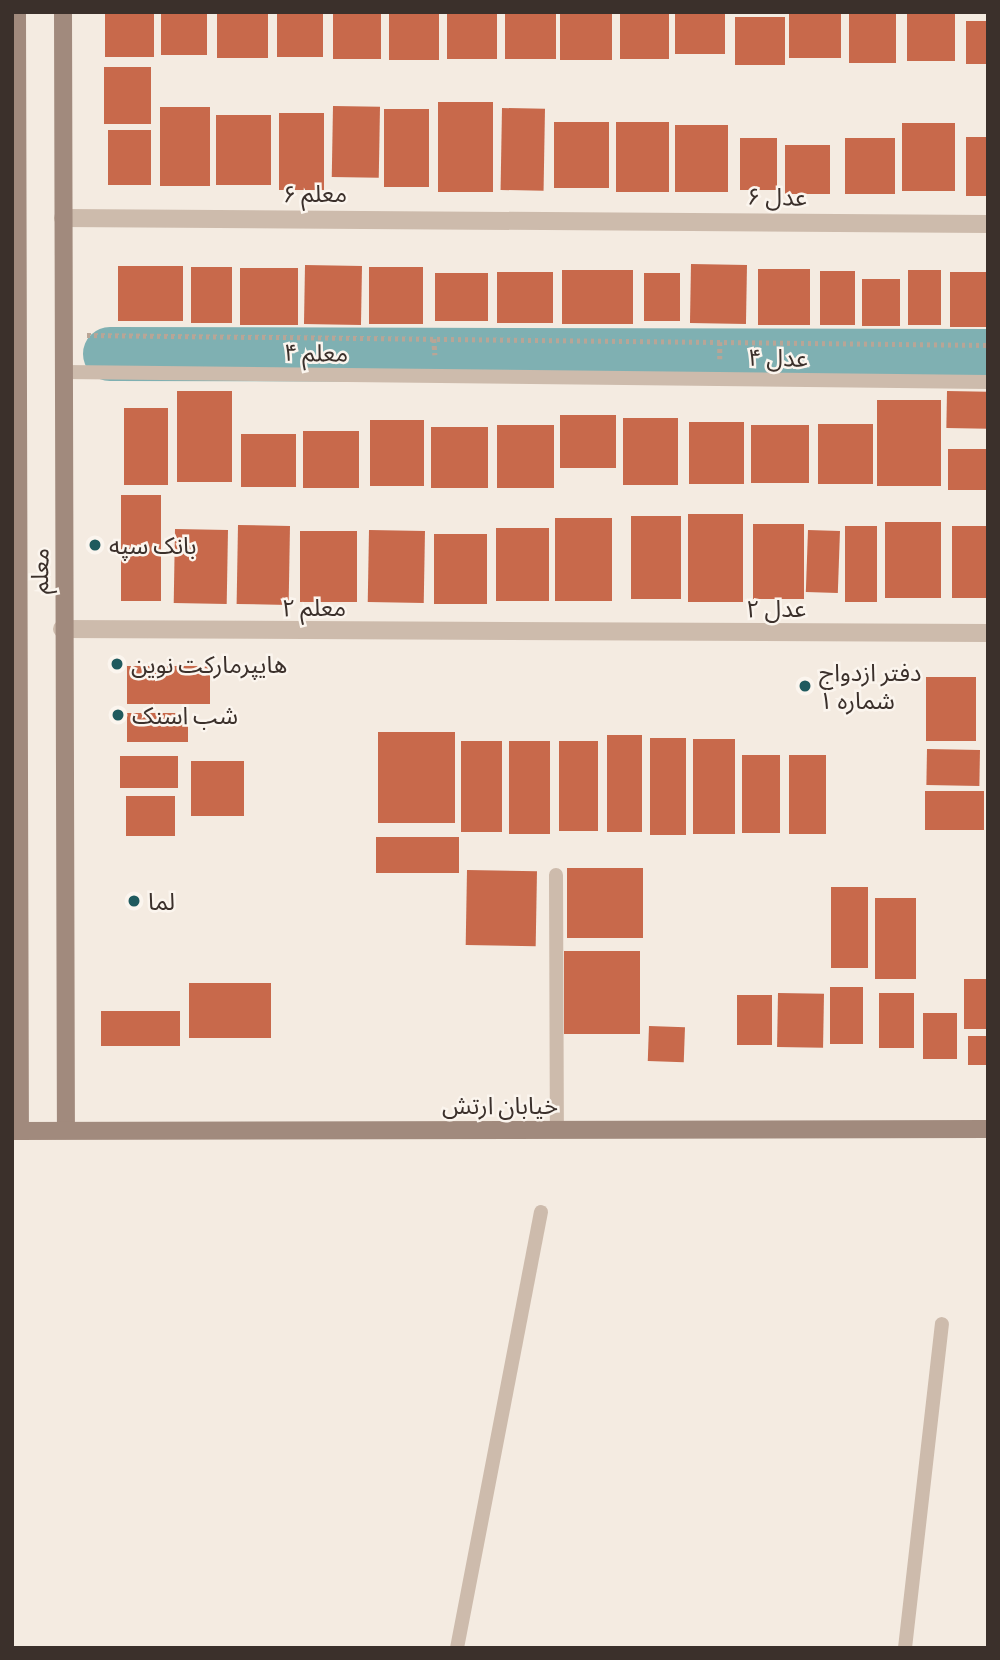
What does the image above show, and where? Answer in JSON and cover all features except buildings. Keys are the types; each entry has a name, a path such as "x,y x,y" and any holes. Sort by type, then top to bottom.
{"main road":[{"name":"معلم","path":"16,1131 17,12"},
{"name":"معلم","path":"64,12 65,372 62,629 66,1130"},
{"name":"خیابان ارتش","path":"16,1131 988,1129"}],"street":[{"name":"معلم ۶","path":"63,218 566,218"},
{"name":"عدل ۶","path":"566,218 988,224"},
{"name":"معلم ۲","path":"62,629 565,633"},
{"name":"عدل ۲","path":"565,633 988,633"}],"lane":[{"name":"معلم ۴","path":"65,372 567,377"},
{"name":"عدل ۴","path":"567,377 988,382"},
{"path":"556,875 557,1130"},
{"path":"457,1648 541,1212"},
{"path":"905,1648 942,1324"}],"path":[{"path":"65,335 988,345"}],"waterway":[{"path":"110,354 988,356"}],"place":[{"name":"بانک سپه","path":"95,545"},
{"name":"هایپرمارکت نوین","path":"117,664"},
{"name":"دفتر ازدواج شماره ۱","path":"805,686"},
{"name":"شب اسنک","path":"118,715"},
{"name":"لما","path":"134,901"}]}
